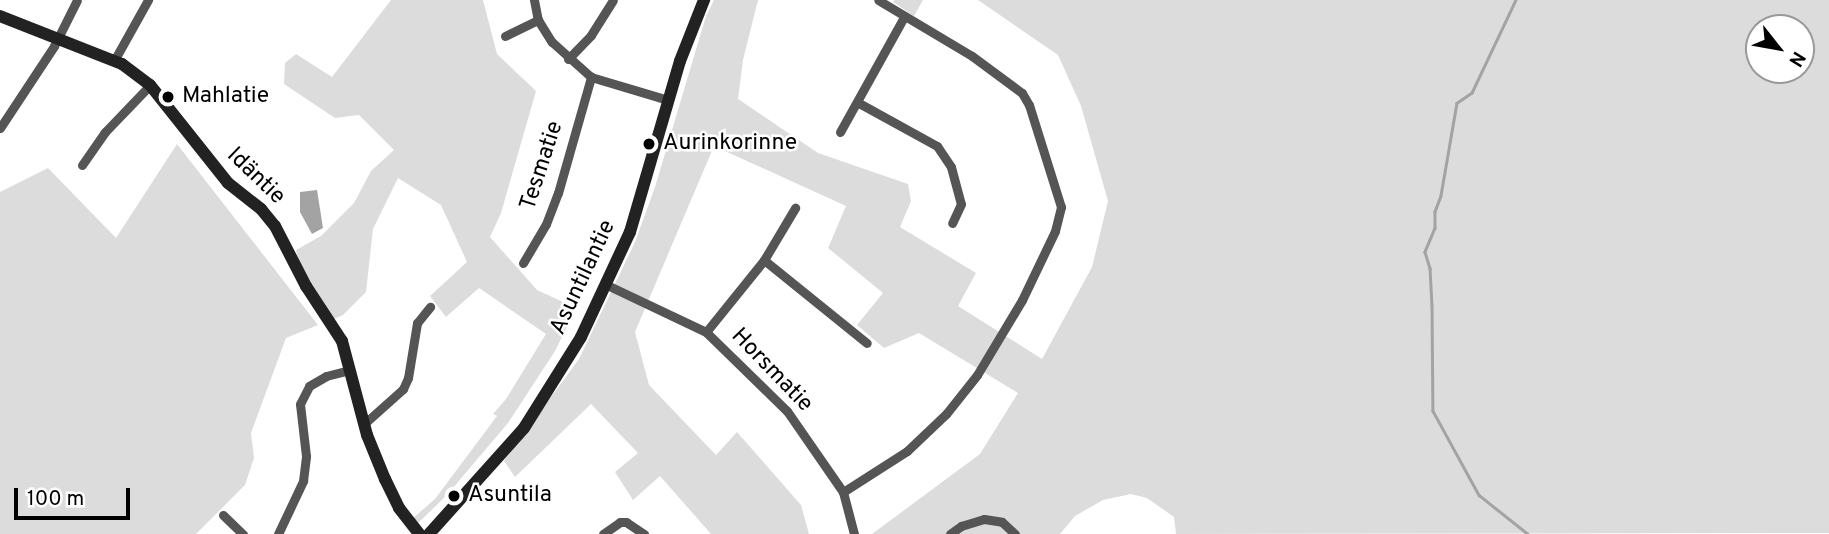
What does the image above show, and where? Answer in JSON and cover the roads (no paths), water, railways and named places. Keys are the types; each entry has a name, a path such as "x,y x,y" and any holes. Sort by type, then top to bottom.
{"street":[{"path":"0,128 58,38 77,0"},
{"path":"115,59 148,0"},
{"path":"534,0 538,20 552,42 591,77 668,100"},
{"path":"568,58 591,35 613,0"},
{"name":"Asuntilantie","path":"429,534 524,428 556,380 607,285 639,206 668,100 705,0"},
{"path":"843,492 907,451 946,414 977,375 1021,300 1055,231 1061,207 1029,105 1022,93 972,56 878,0"},
{"name":"Idäntie","path":"0,16 115,59 150,85 228,183 261,209 275,226 306,286 342,341 365,423 385,479 399,508 419,534"},
{"path":"840,132 904,17"},
{"path":"505,36 538,20"},
{"name":"Tesmatie","path":"523,262 546,224 558,193 591,77"},
{"path":"82,164 105,132 150,85"},
{"path":"857,102 937,146 951,167 961,204 952,223"},
{"path":"706,332 764,260 795,208"},
{"path":"764,260 867,343"},
{"name":"Horsmatie","path":"607,285 706,332 787,411 843,492 854,534"},
{"path":"365,423 402,389 408,379 418,323 430,307"},
{"path":"278,534 303,481 306,456 300,404 309,386 326,376 350,370"},
{"path":"223,515 243,534"},
{"path":"950,534 961,526 984,519 1002,522 1015,534"},
{"path":"603,534 620,522 626,522 645,534"}],"waterway":[{"path":"1516,0 1472,93 1457,103 1441,196 1435,212 1435,228 1425,252 1430,268 1432,305 1433,411 1479,495 1528,534"}],"place":[{"name":"Mahlatie","path":"168,97"},
{"name":"Aurinkorinne","path":"649,144"},
{"name":"Asuntila","path":"454,496"}]}
